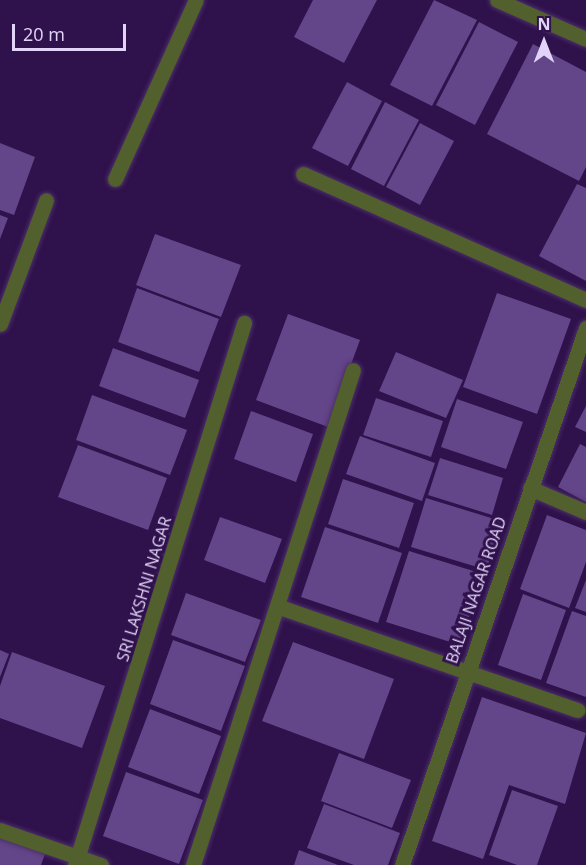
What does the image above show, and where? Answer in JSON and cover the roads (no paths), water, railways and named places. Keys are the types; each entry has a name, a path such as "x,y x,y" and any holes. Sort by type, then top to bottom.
{"street":[{"path":"115,179 196,0"},
{"path":"497,0 586,39"},
{"path":"303,174 586,300"},
{"path":"0,324 46,200"},
{"name":"SRI LAKSHNI NAGAR","path":"77,861 244,322"},
{"name":"BALAJI NAGAR ROAD","path":"402,865 586,328"},
{"path":"194,865 353,370"},
{"path":"530,488 586,512"},
{"path":"277,606 466,674 578,710"},
{"path":"0,830 77,861 101,865"}]}
